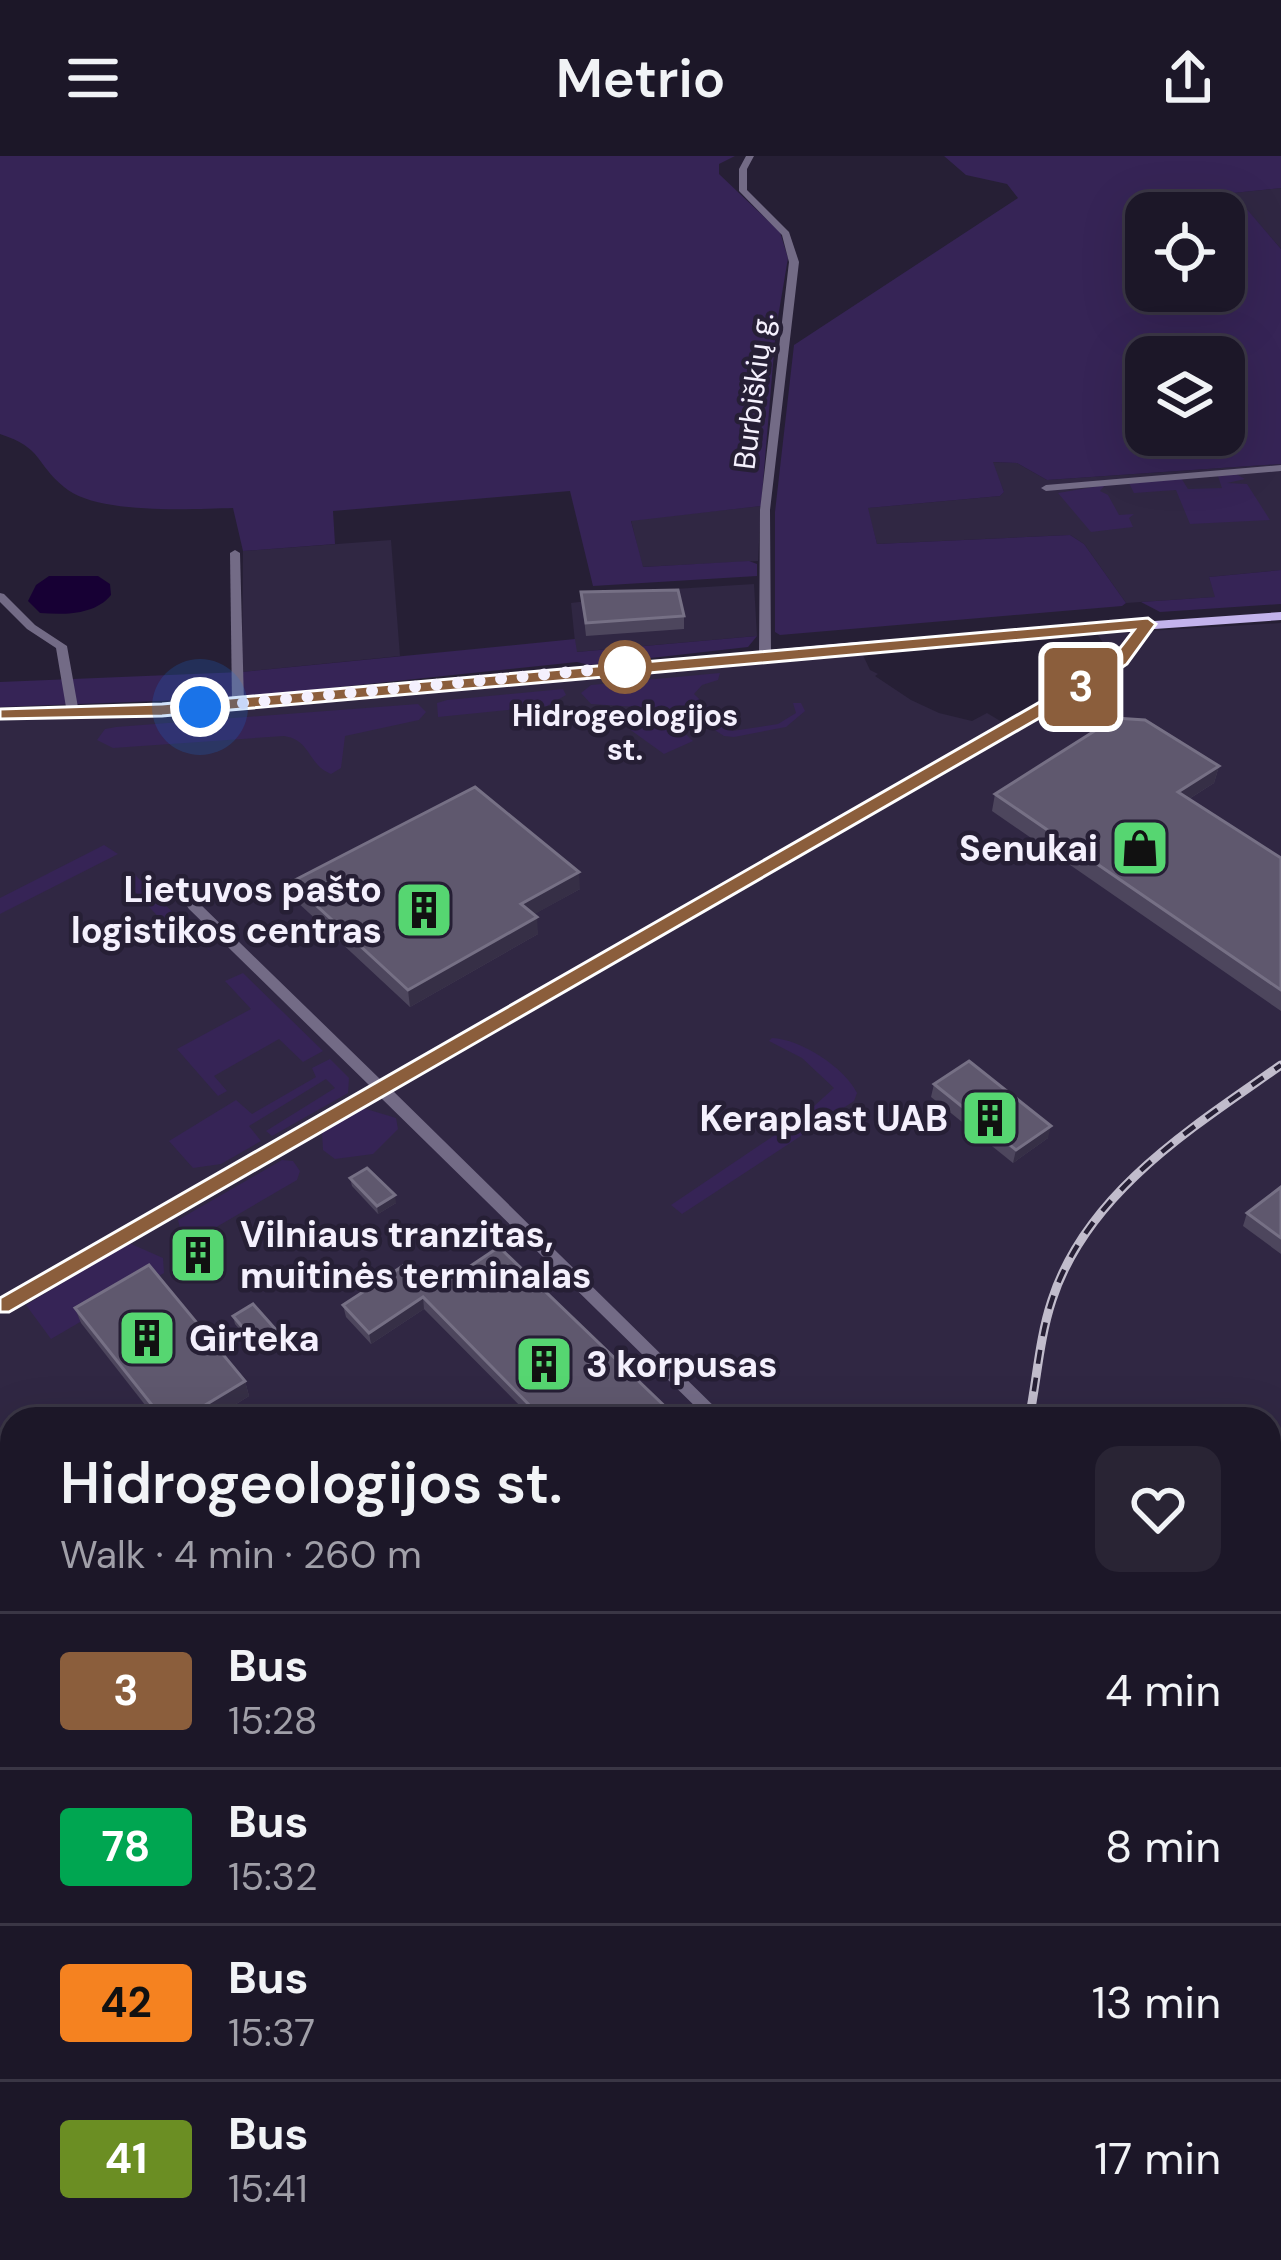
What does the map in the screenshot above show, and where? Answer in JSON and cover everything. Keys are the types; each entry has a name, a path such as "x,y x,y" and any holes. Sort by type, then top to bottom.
{"main road":[{"path":"0,713 238,704 765,654 1281,616"}],"street":[{"name":"Burbiškių g.","path":"750,156 743,169 743,191 786,234 794,262 765,510 765,654"},
{"path":"1046,488 1281,468"},
{"path":"235,553 238,704"},
{"path":"0,596 61,646 73,712"},
{"path":"0,1305 1086,683 1121,660 1148,624"},
{"path":"194,906 707,1407"}],"shaded area":[{"path":"0,156 735,156 719,164 719,174 780,232 788,258 776,329 761,506 631,521 643,567 749,561 757,564 757,576 593,586 570,491 333,511 335,544 243,551 233,508 145,508 79,496 64,487 32,451 0,434"},
{"path":"944,156 1281,156 1281,188 1125,192 1125,312 1245,312 1245,207 1281,249 1281,464 1047,480 1017,463 993,462 1004,492 1000,496 868,508 877,544 1070,535 1084,544 1126,603 780,635 775,632 775,512 794,345 1018,198 1007,184 966,175"},
{"path":"1281,188 1281,249 1245,208 1242,192"},
{"path":"992,462 1017,463 1047,480 1281,464 1281,570 1209,577 1216,597 1126,603 1084,544 1070,535 877,544 867,508 1000,496 1004,492"},
{"path":"1236,474 1245,479 1227,483 1247,484 1270,520 1190,524 1176,490 1134,493 1129,483 1181,478 1188,489 1222,488 1218,476"},
{"path":"1105,485 1100,491 1108,495 1119,515 1134,514 1129,518 1133,527 1091,532 1058,493"},
{"path":"761,506 758,561 642,567 631,520"},
{"path":"391,540 400,656 242,672 243,551"},
{"path":"1281,570 1281,604 1160,612 1141,602 1215,597 1209,577"},
{"path":"49,576 98,576 110,584 111,595 88,610 40,613 28,601 36,585"},
{"path":"754,584 757,636 576,652 571,603 595,600 595,594"},
{"path":"1281,623 1281,1407 0,1407 0,719 197,713 861,651 875,676 911,700 972,721 987,713 1002,722 1113,657 1097,634"},
{"path":"757,636 748,647 589,665 577,662 236,698 0,707 0,682 242,672 575,639 577,652"},
{"path":"720,673 718,680 702,685 694,694 732,731 778,724 796,713 793,703 801,703 805,711 786,727 734,737 696,718 652,708 591,704 581,693 591,685"},
{"path":"563,689 566,695 547,706 438,717 437,703 447,700"},
{"path":"418,704 426,712 419,720 345,736 341,768 331,774 300,742 284,736 113,748 97,740 105,729 116,727"},
{"path":"623,712 673,722 693,741 664,754 614,718"},
{"path":"104,845 118,854 0,914 0,898"},
{"path":"132,872 212,951 192,937 182,942 121,877"},
{"path":"243,973 323,1051 303,1062 279,1039 214,1076 227,1091 218,1096 177,1049 251,1009 225,981"},
{"path":"769,1041 808,1049 832,1065 851,1083 857,1093 854,1101 682,1214 671,1205 803,1116 834,1088 802,1058"},
{"path":"330,1059 349,1078 348,1093 272,1136 266,1131 335,1088 326,1079 249,1126 261,1141 221,1164 193,1168 169,1141 236,1100 252,1114 316,1077 312,1068"},
{"path":"363,1108 396,1118 398,1129 373,1154 335,1159 323,1150 322,1132"},
{"path":"282,1160 293,1161 300,1171 297,1180 194,1240 182,1236 178,1220"},
{"path":"129,1243 163,1258 164,1273 51,1339 26,1305"}],"building":[{"path":"678,590 684,616 586,623 581,592"},
{"name":"Senukai","path":"1115,718 1145,720 1219,766 1178,792 1281,858 1281,990 995,794"},
{"name":"Lietuvos pašto logistikos centras","path":"475,787 579,872 521,904 537,917 408,990 291,882"},
{"name":"Keraplast UAB","path":"969,1061 1051,1126 1016,1150 934,1084"},
{"path":"367,1168 395,1195 377,1206 350,1178"},
{"path":"1281,1187 1281,1238 1247,1213"},
{"name":"3 korpusas","path":"499,1247 666,1407 531,1407 423,1297 369,1333 343,1305 409,1262 436,1289"},
{"name":"Girteka","path":"149,1265 245,1381 202,1407 153,1407 75,1308"},
{"path":"253,1304 277,1331 257,1344 233,1316"}],"railway":[{"path":"1031,1407 1052,1300 1090,1226 1179,1138 1281,1065"}],"bus line":[{"name":"3","path":"0,713 162,710 1148,624 1121,660 1086,683 0,1305"}],"place":[{"name":"Hidrogeologijos st.","path":"625,667"},
{"name":"Senukai","path":"1140,848"},
{"name":"Lietuvos pašto logistikos centras","path":"424,910"},
{"name":"Keraplast UAB","path":"990,1118"},
{"name":"Vilniaus tranzitas, muitinės terminalas","path":"198,1255"},
{"name":"Girteka","path":"147,1338"},
{"name":"3 korpusas","path":"544,1364"}],"route":[{"path":"200,707 625,667"}]}
